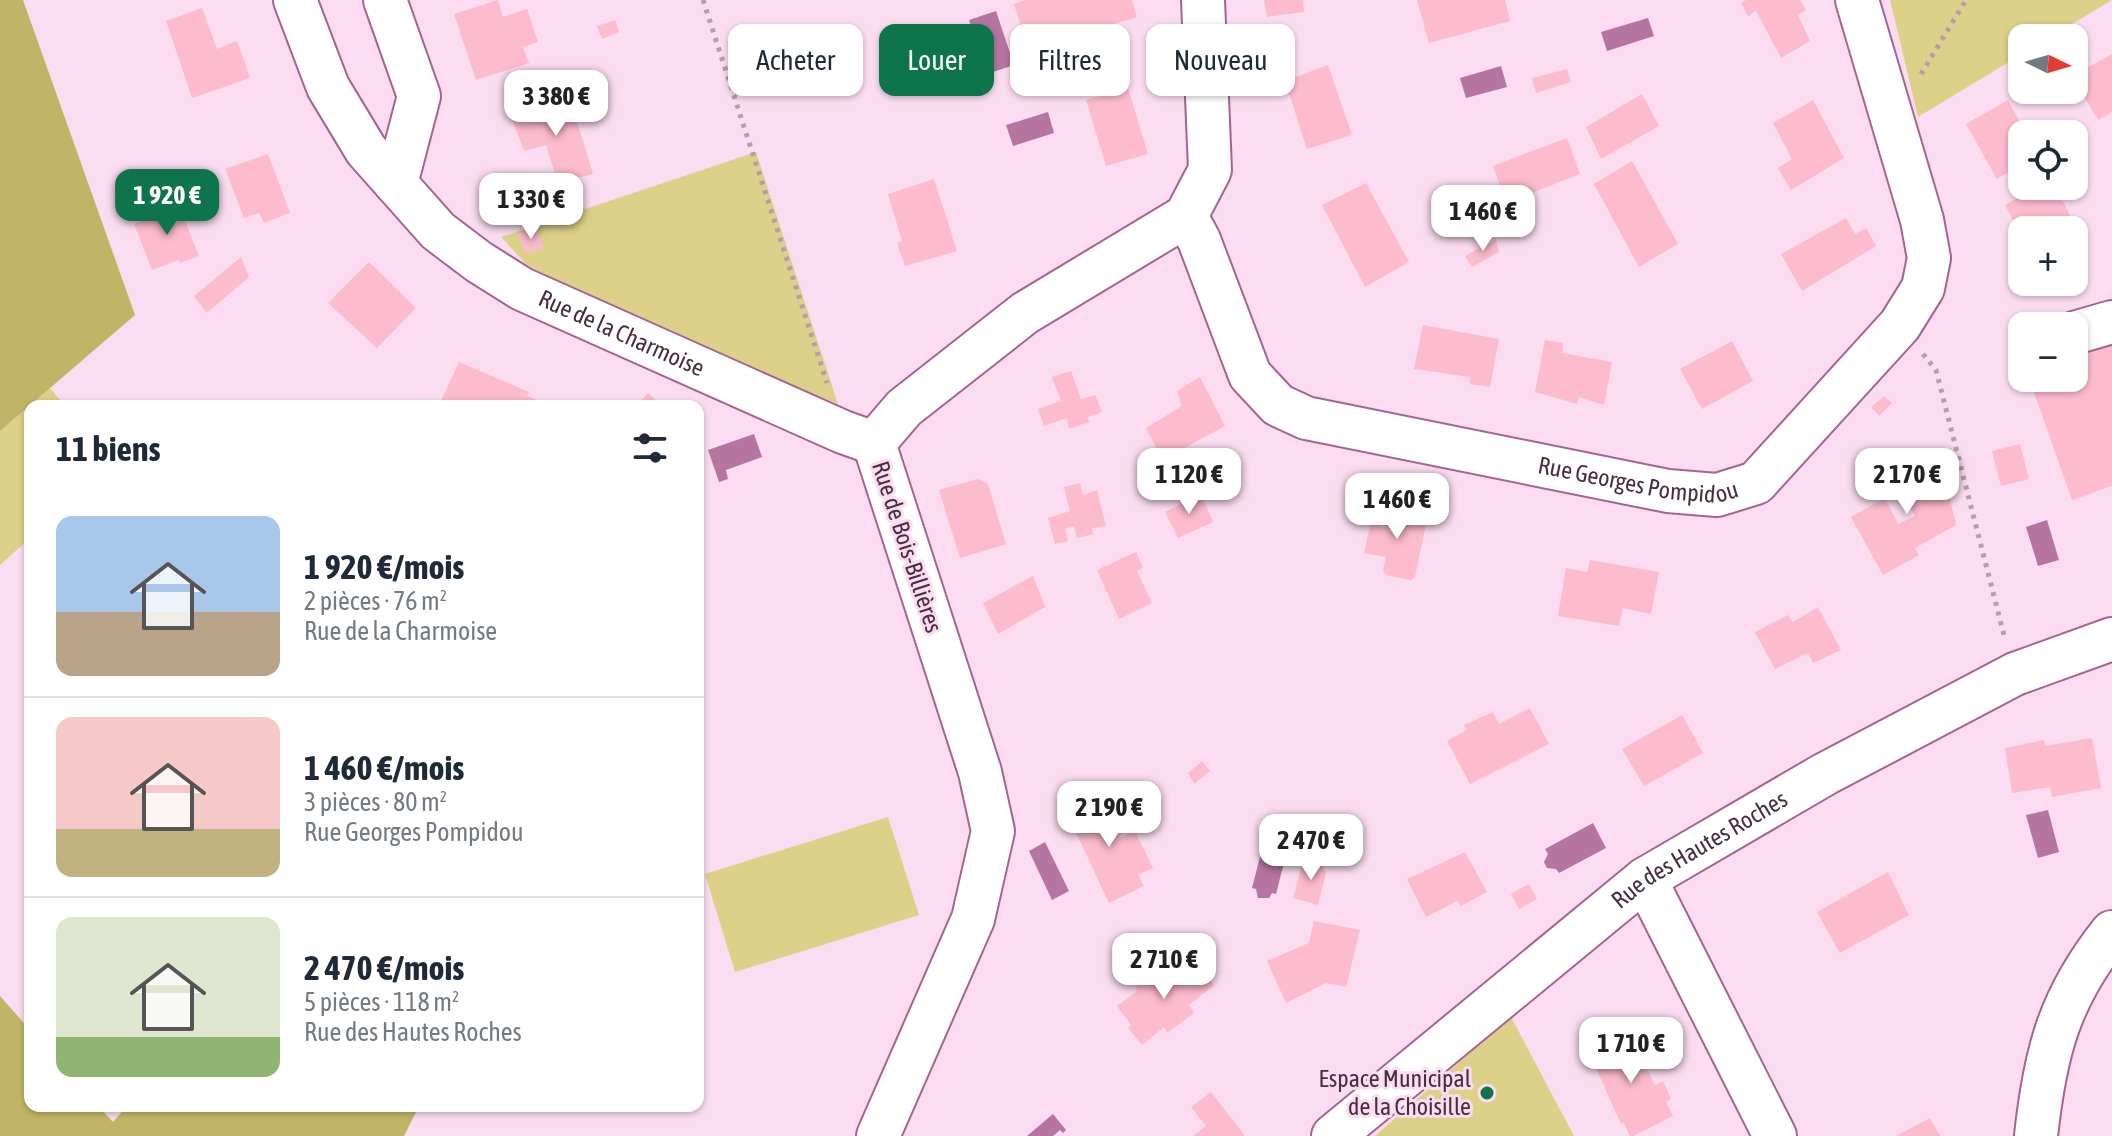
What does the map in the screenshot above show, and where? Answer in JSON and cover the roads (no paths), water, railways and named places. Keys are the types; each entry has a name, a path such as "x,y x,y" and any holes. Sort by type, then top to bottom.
{"street":[{"name":"Rue de la Charmoise","path":"295,0 328,87 366,150 438,231 522,289 858,438"},
{"path":"385,0 419,96 396,184"},
{"path":"1186,216 1210,170 1203,0"},
{"name":"Rue Georges Pompidou","path":"1186,216 1199,240 1250,375 1278,405 1306,418 1668,491 1717,495 1756,483 1900,325 1923,288 1929,258 1922,220 1857,0"},
{"name":"Rue de Bois-Billières","path":"878,1136 973,919 993,831 980,772 858,438 904,408 1025,313 1186,216"},
{"path":"2088,329 2112,322"},
{"name":"Rue des Hautes Roches","path":"1333,1136 1645,879 1825,774 2015,674 2112,639"},
{"path":"1645,879 1775,1136"},
{"path":"2036,1136 2040,1093 2059,1018 2074,985 2112,932"}],"place":[{"name":"Espace Municipal de la Choisille","path":"1487,1093"}]}
